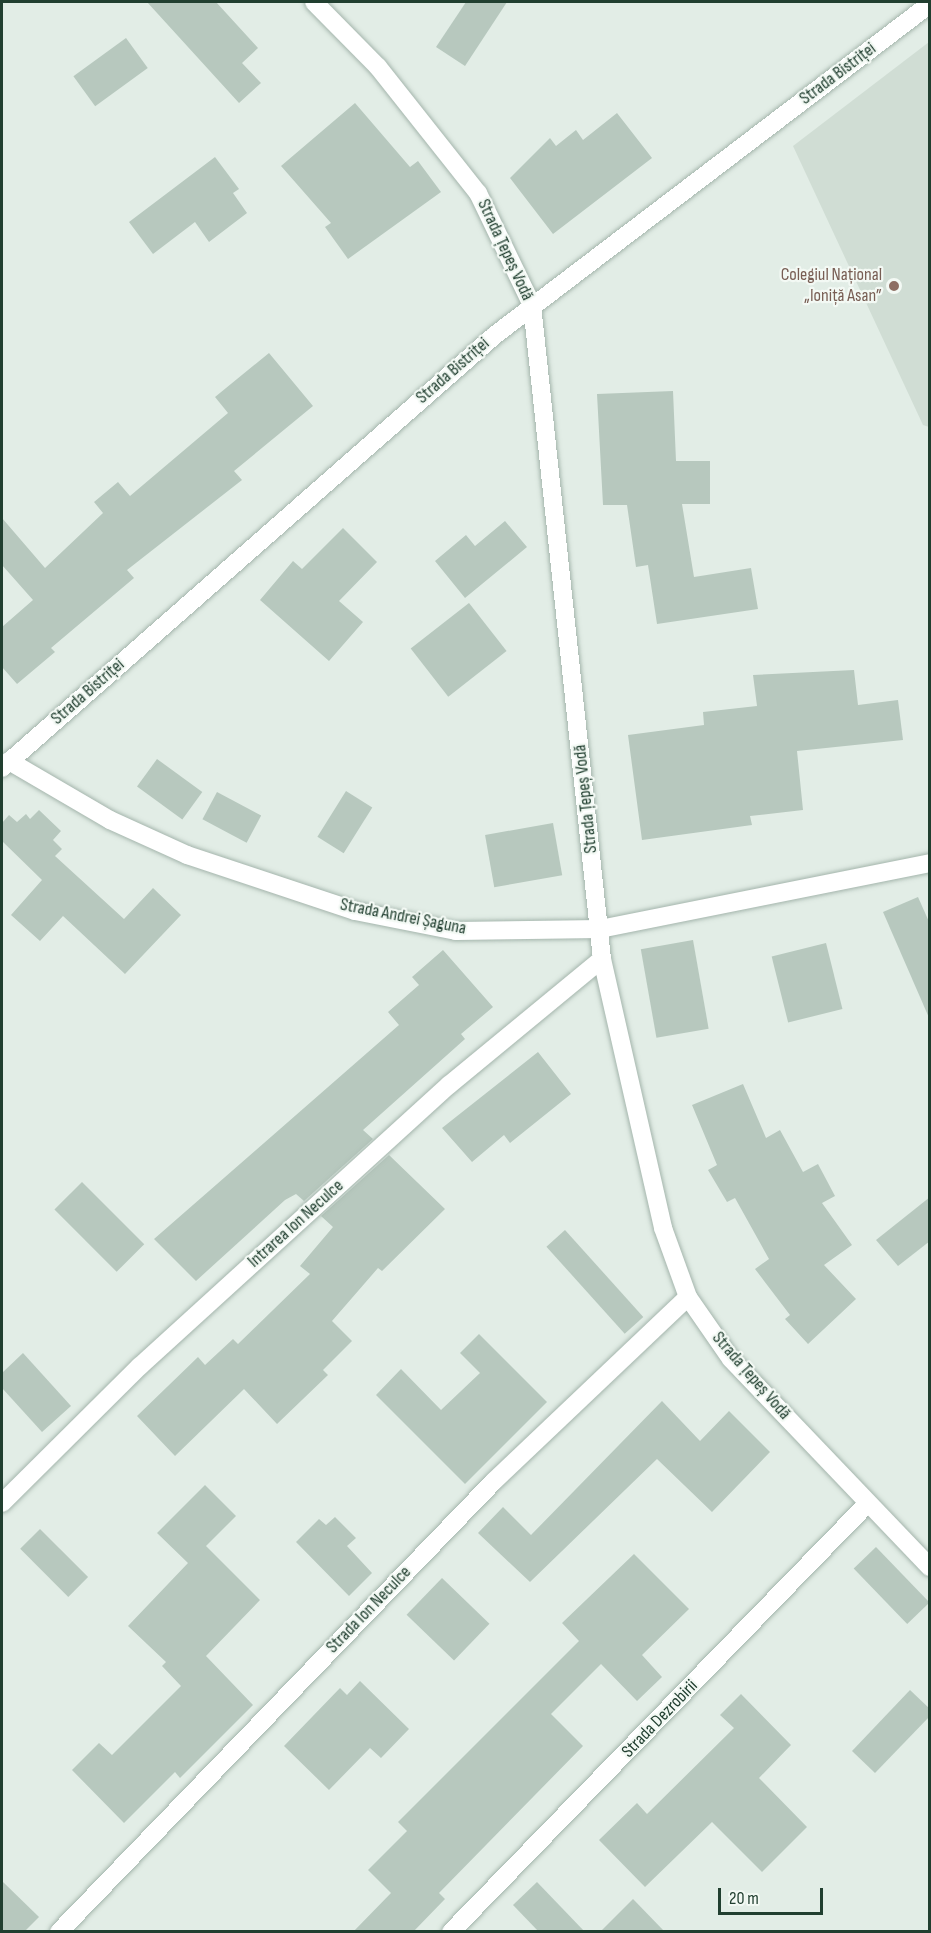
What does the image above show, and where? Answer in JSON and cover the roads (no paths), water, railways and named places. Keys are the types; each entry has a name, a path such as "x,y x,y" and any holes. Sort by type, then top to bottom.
{"street":[{"name":"Strada Țepeș Vodă","path":"314,2 378,67 478,193 532,305 602,959 663,1228 688,1297 731,1359 867,1504 930,1567"},
{"name":"Strada Bistriței","path":"5,765 532,305 930,4"},
{"name":"Strada Andrei Șaguna","path":"5,765 100,815 187,855 356,911 456,931 600,929 930,863"},
{"name":"Intrarea Ion Neculce","path":"2,1503 140,1366 449,1085 602,959"},
{"name":"Strada Ion Neculce","path":"59,1932 494,1481 688,1297"},
{"name":"Strada Dezrobirii","path":"451,1932 867,1504"}],"place":[{"name":"Colegiul Național „Ioniță Asan”","path":"894,286"}]}
